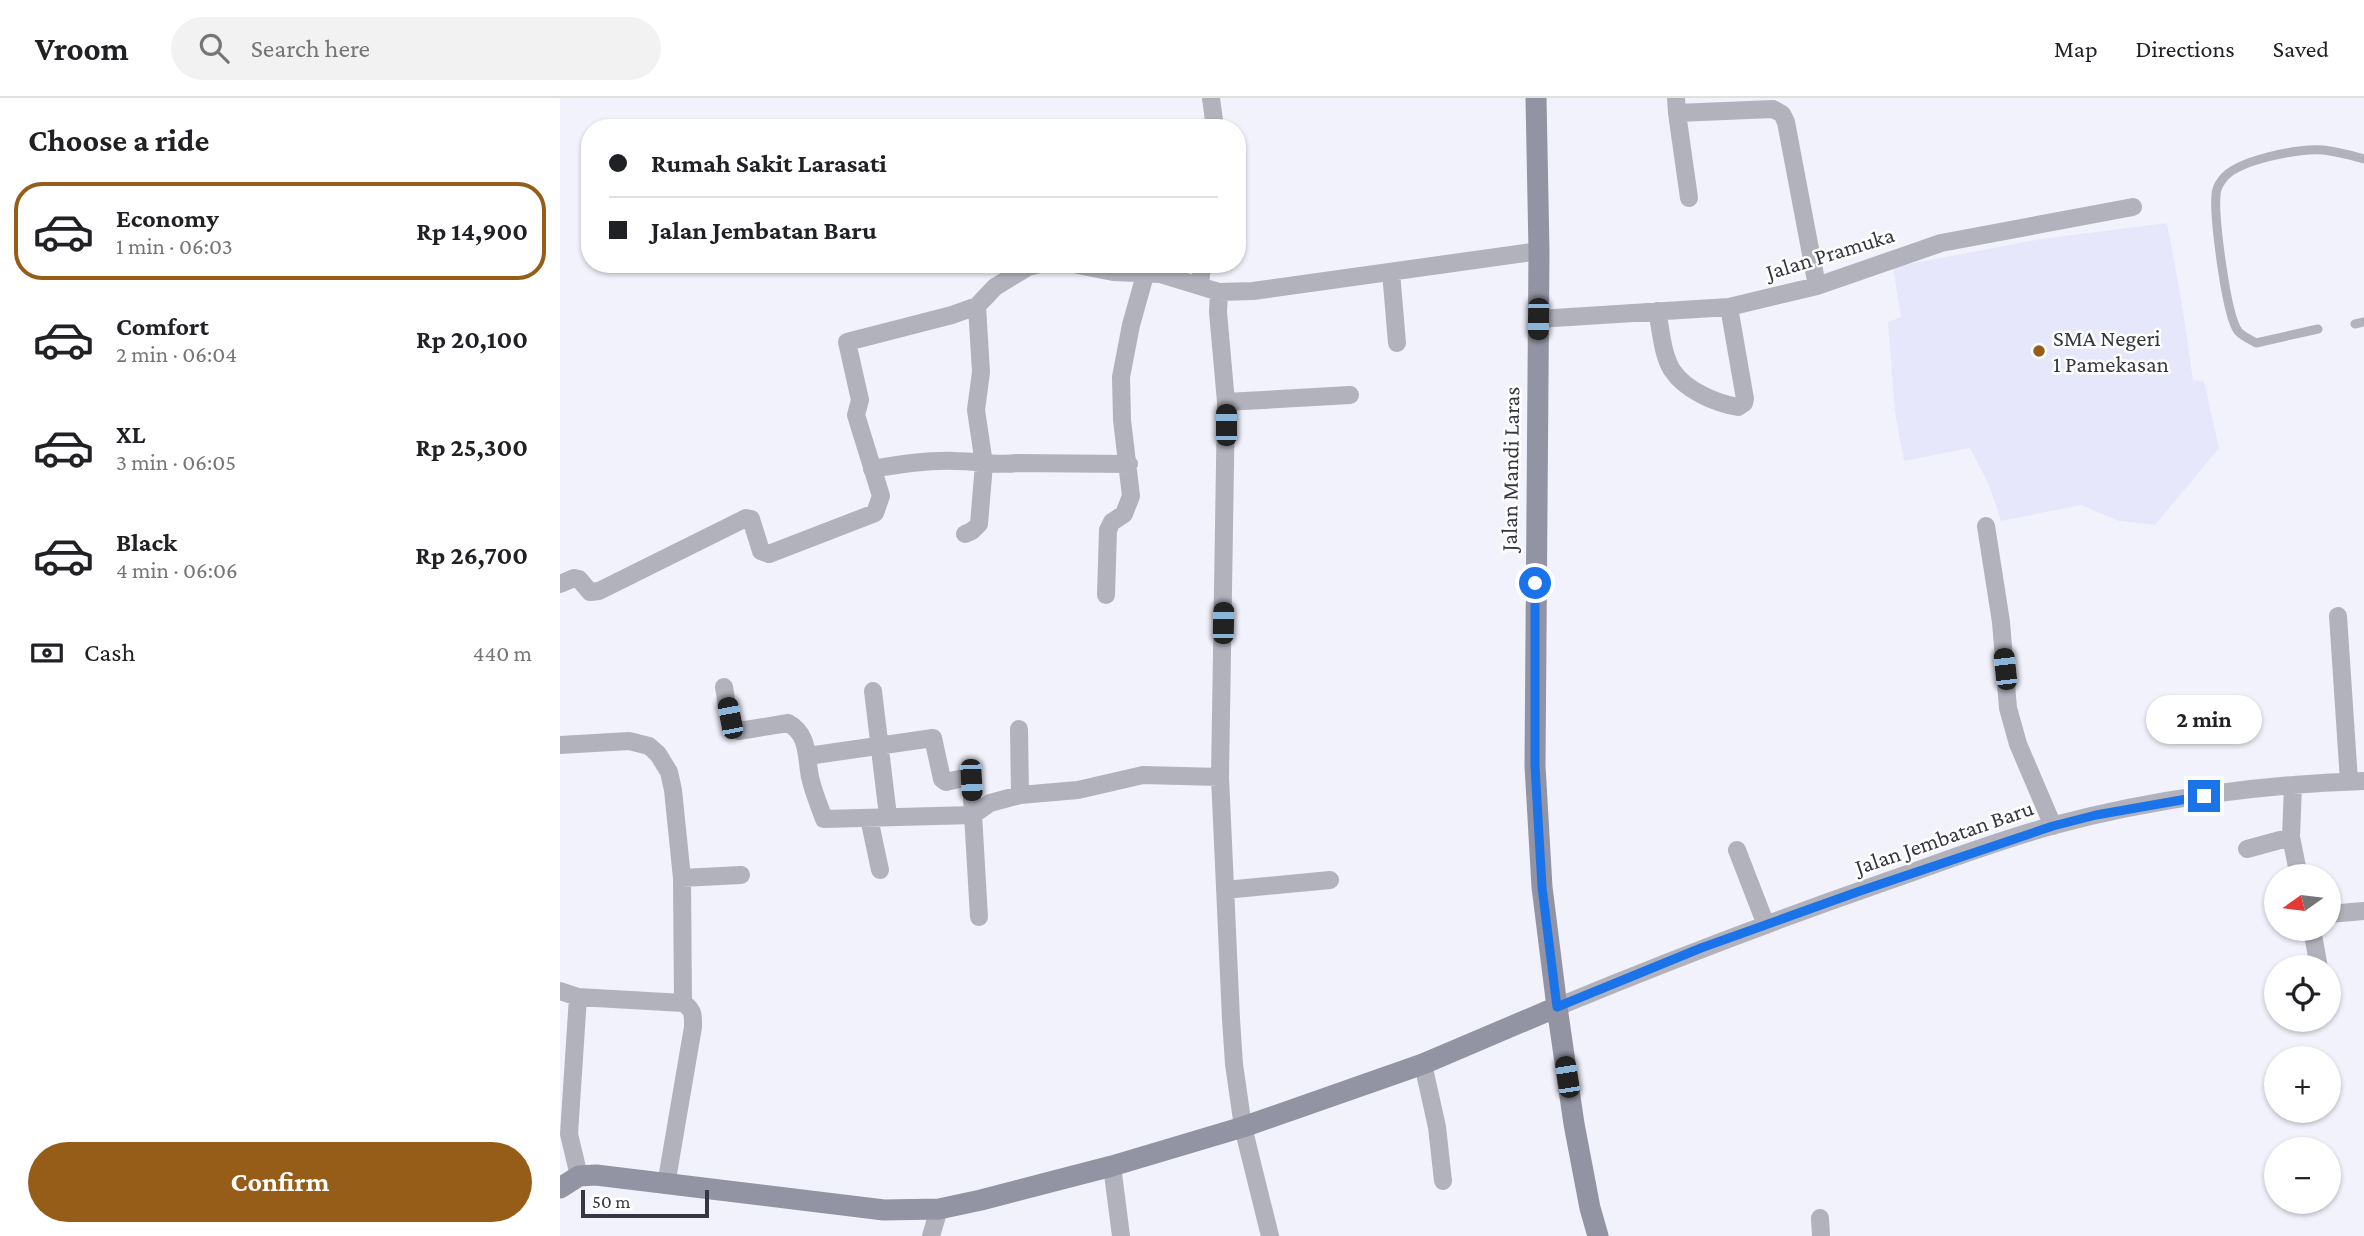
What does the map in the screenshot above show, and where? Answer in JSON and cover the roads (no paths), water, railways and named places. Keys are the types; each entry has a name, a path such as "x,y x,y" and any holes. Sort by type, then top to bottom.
{"main road":[{"name":"Jalan Mandi Laras","path":"1536,98 1539,251 1535,766 1542,887 1557,1007 1574,1124 1590,1209 1598,1236"},
{"path":"560,1188 579,1176 596,1175 884,1210 939,1209 1112,1166 1243,1126 1423,1064 1557,1007"}],"street":[{"path":"1211,98 1214,119"},
{"path":"1689,198 1676,105 1773,109 1782,114 1786,122 1817,286"},
{"name":"Jalan Pramuka","path":"1538,319 1729,307 1817,286 1941,243 2133,207"},
{"path":"1124,273 1160,274 1219,292 1252,291 1539,251"},
{"path":"1391,272 1396,344"},
{"path":"560,584 574,578 579,579 590,592 599,591 746,518 753,523 761,551 769,554 875,513 881,496 856,415 860,400 847,342 977,306 995,287 1018,273"},
{"path":"1200,286 1201,273"},
{"path":"1106,595 1108,530 1112,522 1124,514 1131,496 1122,420 1121,377 1131,325 1145,275"},
{"path":"1219,292 1218,312 1226,402 1220,777 1233,1053 1243,1126 1270,1236"},
{"path":"965,534 979,524 984,464 976,410 981,372 977,306"},
{"path":"1657,311 1671,369 1683,382 1720,404 1738,407 1744,404 1745,399 1729,307"},
{"path":"1226,402 1350,396"},
{"path":"872,469 915,461 1129,464"},
{"path":"1986,530 2001,622 2008,708 2018,744 2053,826"},
{"path":"2338,615 2357,781"},
{"path":"724,687 733,726 739,731 788,723 801,734 807,747 813,787 824,819 973,815 990,803 1020,795 1078,790 1143,775 1220,777"},
{"path":"873,691 888,816"},
{"path":"1019,729 1020,795"},
{"path":"808,756 933,738 942,779 946,782 968,777 971,780 979,917"},
{"path":"560,745 629,741 649,746 658,754 669,772 682,878 683,1003"},
{"name":"Jalan Jembatan Baru","path":"1557,1007 1766,925 2053,826 2096,815 2258,788 2357,781"},
{"path":"2292,785 2291,837 2296,864"},
{"path":"869,818 880,870"},
{"path":"2247,849 2291,837"},
{"path":"1737,850 1766,925"},
{"path":"682,878 741,875"},
{"path":"1225,890 1330,880"},
{"path":"2342,913 2364,911"},
{"path":"560,991 578,997 683,1003 691,1008 693,1027 666,1185"},
{"path":"578,997 567,1041 569,1134 579,1176"},
{"path":"1423,1064 1437,1127 1443,1181"},
{"path":"1112,1166 1121,1236"},
{"path":"931,1236 939,1209"},
{"path":"1820,1218 1821,1236"}],"lane":[{"path":"2318,329 2256,343 2239,333 2230,311 2217,220 2216,192 2223,177 2233,170 2279,155 2319,149 2364,159"}],"place":[{"name":"SMA Negeri 1 Pamekasan","path":"2039,351"}]}
